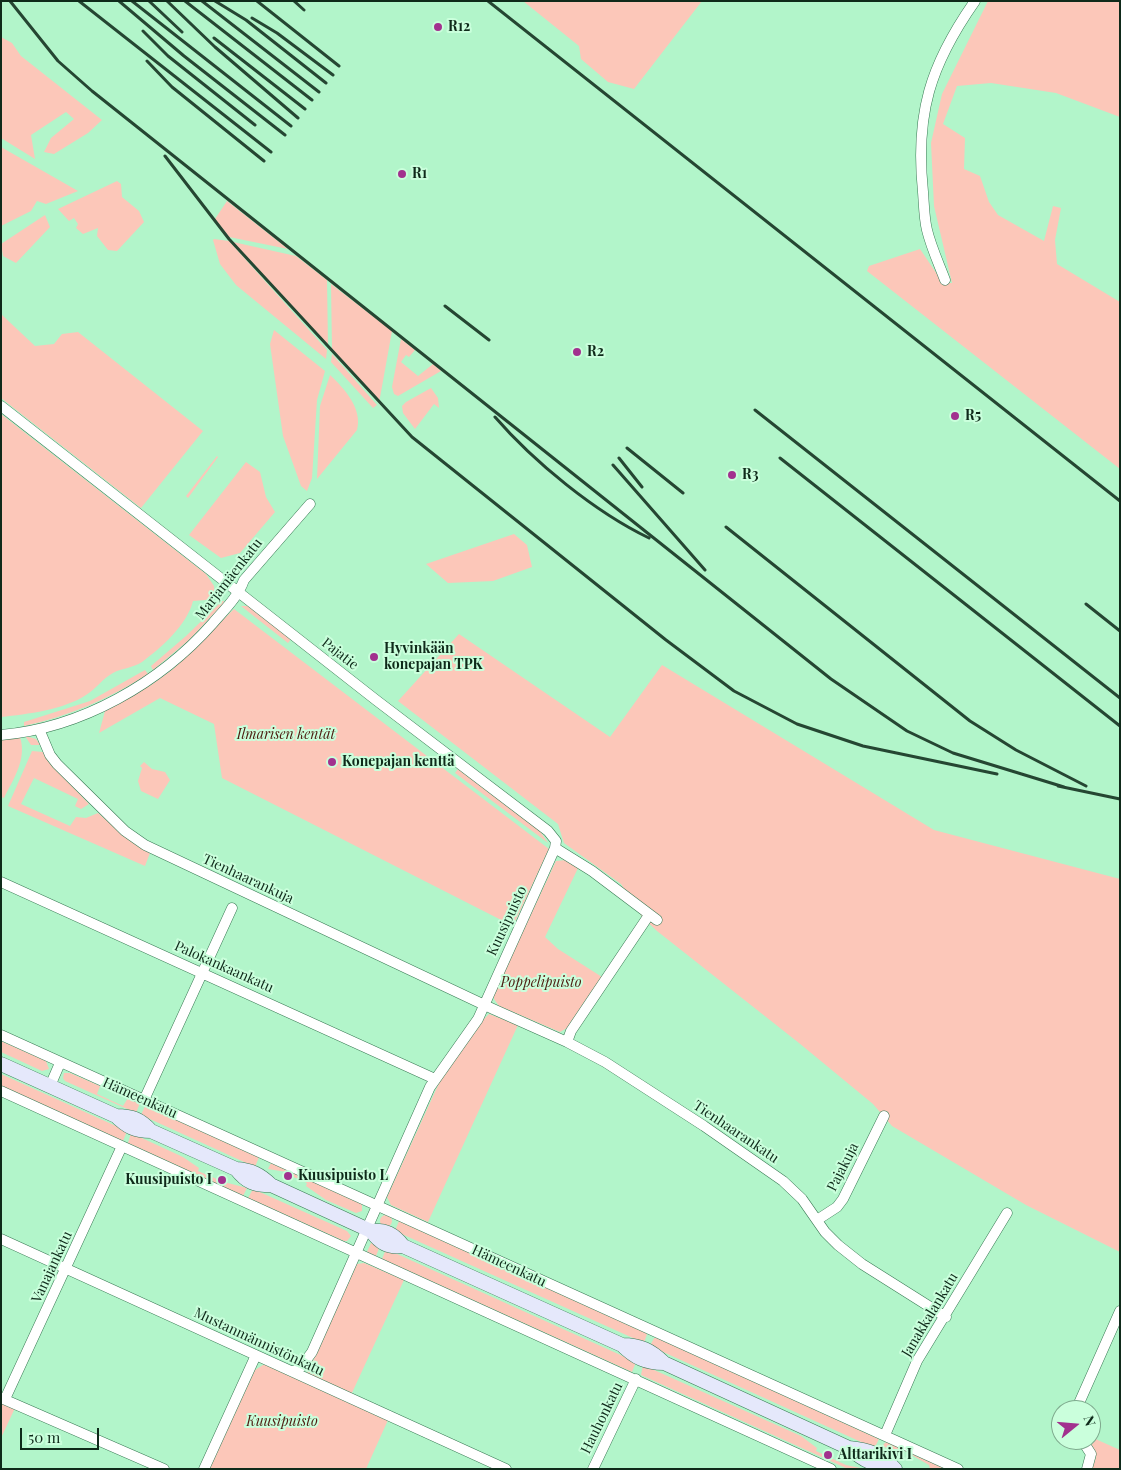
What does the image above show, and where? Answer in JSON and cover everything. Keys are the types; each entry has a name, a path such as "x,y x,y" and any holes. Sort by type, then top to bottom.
{"main road":[{"name":"Hämeenkatu","path":"1,1064 116,1116 129,1116 136,1119 151,1131 236,1169 249,1170 263,1176 271,1185 368,1229 383,1230 390,1233 396,1236 403,1246 622,1345 638,1345 654,1353 664,1363 849,1448 869,1450 883,1457 894,1469"}],"street":[{"path":"946,280 926,229 920,158 921,126 928,94 939,64 956,29 975,1"},
{"name":"Pajatie","path":"1,406 382,705 548,831 555,838 555,848 592,871 653,918 571,1031 567,1042"},
{"name":"Marjamäenkatu","path":"1,735 39,729 104,706 147,681 202,635 240,592 244,580 310,504"},
{"name":"Tienhaarankuja","path":"39,729 50,755 57,764 126,830 145,845 484,1005"},
{"name":"Kuusipuisto","path":"368,1229 435,1079 478,1019 555,848"},
{"name":"Palokankaankatu","path":"1,882 435,1079"},
{"path":"144,1100 232,908"},
{"name":"Tienhaarankatu","path":"484,1005 567,1042 604,1062 704,1126 783,1181 802,1198 838,1245 856,1259 946,1317"},
{"name":"Hämeenkatu","path":"1,1036 958,1469"},
{"path":"50,1086 60,1062"},
{"path":"1,1091 831,1469"},
{"name":"Pajakuja","path":"817,1220 837,1207 843,1199 884,1116"},
{"name":"Vanajankatu","path":"3,1398 67,1269 122,1146"},
{"name":"Janakkalankatu","path":"885,1435 917,1361 946,1317 1007,1213"},
{"path":"294,1371 302,1367 312,1352 368,1229"},
{"name":"Mustanmännistönkatu","path":"1,1239 506,1469"},
{"path":"1080,1400 1120,1311"},
{"path":"204,1469 256,1355"},
{"name":"Hauhonkatu","path":"593,1469 636,1379"},
{"path":"3,1398 164,1469"},
{"path":"1087,1469 1091,1454 1088,1450"}],"green space":[{"path":"523,1 702,1 634,89 608,82 581,59 579,46"},
{"path":"988,1 1120,1 1120,117 1056,93 991,83 957,86 943,124 965,138 964,169 980,176 989,202 998,215 1044,241 1053,206 1061,208 1055,240 1057,264 1120,302 1120,469 867,271 869,266 920,249 943,283 952,283 934,206 931,143 942,94"},
{"path":"1,37 12,43 21,56 102,120 88,133 54,154 44,152 51,138 74,119 66,112 31,135 35,159 1,138"},
{"path":"1,147 78,191 46,204 37,201 31,211 1,226"},
{"path":"117,181 121,184 122,197 139,211 144,222 117,251 108,250 97,236 98,228 83,234 76,228 78,224 74,218 69,221 58,209"},
{"path":"227,201 288,249 229,237 215,219"},
{"path":"45,215 50,227 16,263 3,256 1,244"},
{"path":"214,239 229,241 327,350 326,359 236,285 220,264"},
{"path":"233,242 296,256 327,280 328,346"},
{"path":"331,284 392,331 379,403 332,350"},
{"path":"1,314 35,346 54,344 62,334 78,332 203,431 141,508 1,398"},
{"path":"274,330 325,371 317,400 312,478 307,491 301,486 283,436 270,344"},
{"path":"401,339 415,350 409,357 406,355 401,362 418,376 433,364 441,371 398,396 394,394 392,387"},
{"path":"332,354 377,405 373,408 331,362"},
{"path":"330,375 341,386 355,407 358,422 357,430 317,479 320,406"},
{"path":"431,388 438,398 439,408 434,404 415,429 403,413 402,406"},
{"path":"1,414 206,574 214,586 215,596 206,600 193,601 185,619 157,650 139,664 109,675 86,695 56,708 1,717"},
{"path":"218,457 188,498 186,496"},
{"path":"246,462 260,472 266,497 275,512 240,553 221,558 189,535"},
{"path":"514,534 527,545 532,567 493,581 448,583 426,564"},
{"path":"224,601 223,604 189,640 153,670 151,666 186,636"},
{"path":"241,606 248,606 291,639 288,643"},
{"name":"Ilmarisen kentät","path":"234,609 549,849 513,926 222,778 214,724 160,698 99,733 105,711 151,685 173,669"},
{"path":"459,634 610,737 662,665 934,830 1120,879 1120,1252 1026,1205 892,1126 873,1104 657,931 642,917 621,884 564,843 558,824 398,701"},
{"path":"145,670 148,674 88,706 24,726 24,722 90,701"},
{"path":"25,736 36,739 40,745 31,745"},
{"path":"20,737 22,745 21,761 4,798 1,797 1,740"},
{"path":"32,751 43,752 49,762 89,804 81,809 75,806 78,799 34,778 21,804 70,826 76,817 86,818 98,813 135,844 150,853 145,866 8,806"},
{"path":"144,762 152,769 165,772 170,780 158,799 141,791 138,781 142,768 140,766"},
{"path":"458,769 540,831 548,843 455,773"},
{"name":"Poppelipuisto","path":"566,860 579,866 545,937 558,949 602,977 567,1028 560,1032 499,1006 494,999 494,993 556,861"},
{"path":"489,1014 518,1025 428,1222 391,1205 387,1197 440,1081 481,1022"},
{"path":"1,1041 46,1061 49,1069 42,1071 1,1052"},
{"path":"64,1073 70,1073 100,1086 97,1094 123,1106 128,1098 140,1103 136,1113 65,1081 63,1078"},
{"path":"1,1074 127,1131 123,1141 1,1086"},
{"path":"145,1106 259,1157 255,1167 141,1115"},
{"path":"131,1133 183,1157 199,1168 198,1171 224,1182 247,1188 243,1196 128,1143"},
{"path":"271,1163 358,1201 362,1205 362,1211 356,1213 326,1200 306,1186 307,1183 287,1174 287,1172 268,1169"},
{"path":"253,1189 347,1231 351,1236 347,1241 344,1241 248,1198"},
{"path":"386,1215 392,1221 386,1227 380,1221"},
{"path":"399,1221 644,1332 647,1334 644,1343 395,1231"},
{"path":"371,1243 380,1246 376,1256 367,1252"},
{"path":"386,1249 636,1362 632,1372 382,1259"},
{"name":"Kuusipuisto","path":"364,1263 404,1280 351,1395 310,1377 306,1370 313,1361 357,1264"},
{"path":"654,1338 658,1338 879,1439 876,1445 872,1447 650,1346"},
{"name":"Kuusipuisto","path":"263,1365 269,1365 388,1420 366,1469 209,1469 255,1370"},
{"path":"643,1365 801,1436 817,1448 816,1451 846,1465 865,1469 848,1469 641,1375"},
{"path":"1,1401 15,1408 1,1438"},
{"path":"1101,1441 1120,1450 1120,1469 1092,1469 1096,1457 1094,1450 1101,1450"},
{"path":"886,1442 947,1469 930,1469 929,1465 903,1450 902,1452 896,1449 894,1451 882,1446"}],"railway":[{"path":"10,1 58,61 92,91 831,679 907,731 953,753 1064,787"},
{"path":"79,1 271,152"},
{"path":"119,1 184,56 285,135"},
{"path":"132,1 291,126"},
{"path":"149,1 182,32"},
{"path":"167,1 215,47 298,118"},
{"path":"185,1 312,100"},
{"path":"202,1 319,92"},
{"path":"215,1 246,20 326,83"},
{"path":"257,1 339,66"},
{"path":"294,1 304,10"},
{"path":"488,1 1120,501"},
{"path":"252,18 277,33 333,75"},
{"path":"143,31 168,56 255,125"},
{"path":"214,38 305,109"},
{"path":"147,61 172,87 264,161"},
{"path":"165,156 229,239 412,437 666,640 734,691 797,724 863,746 997,774"},
{"path":"445,306 489,340"},
{"path":"755,410 1120,698"},
{"path":"495,417 528,451 566,485 628,527 649,538"},
{"path":"627,448 683,493"},
{"path":"619,458 642,487"},
{"path":"780,458 1120,726"},
{"path":"613,465 705,570"},
{"path":"726,527 970,721 1016,750 1086,786"},
{"path":"1086,604 1120,631"},
{"path":"1058,786 1120,799"}],"place":[{"name":"R12","path":"438,27"},
{"name":"R1","path":"402,174"},
{"name":"R2","path":"577,352"},
{"name":"R5","path":"955,416"},
{"name":"R3","path":"732,475"},
{"name":"Hyvinkään konepajan TPK","path":"374,657"},
{"name":"Konepajan kenttä","path":"332,762"},
{"name":"Kuusipuisto L","path":"288,1176"},
{"name":"Kuusipuisto I","path":"222,1180"},
{"name":"Alttarikivi I","path":"828,1455"}]}
